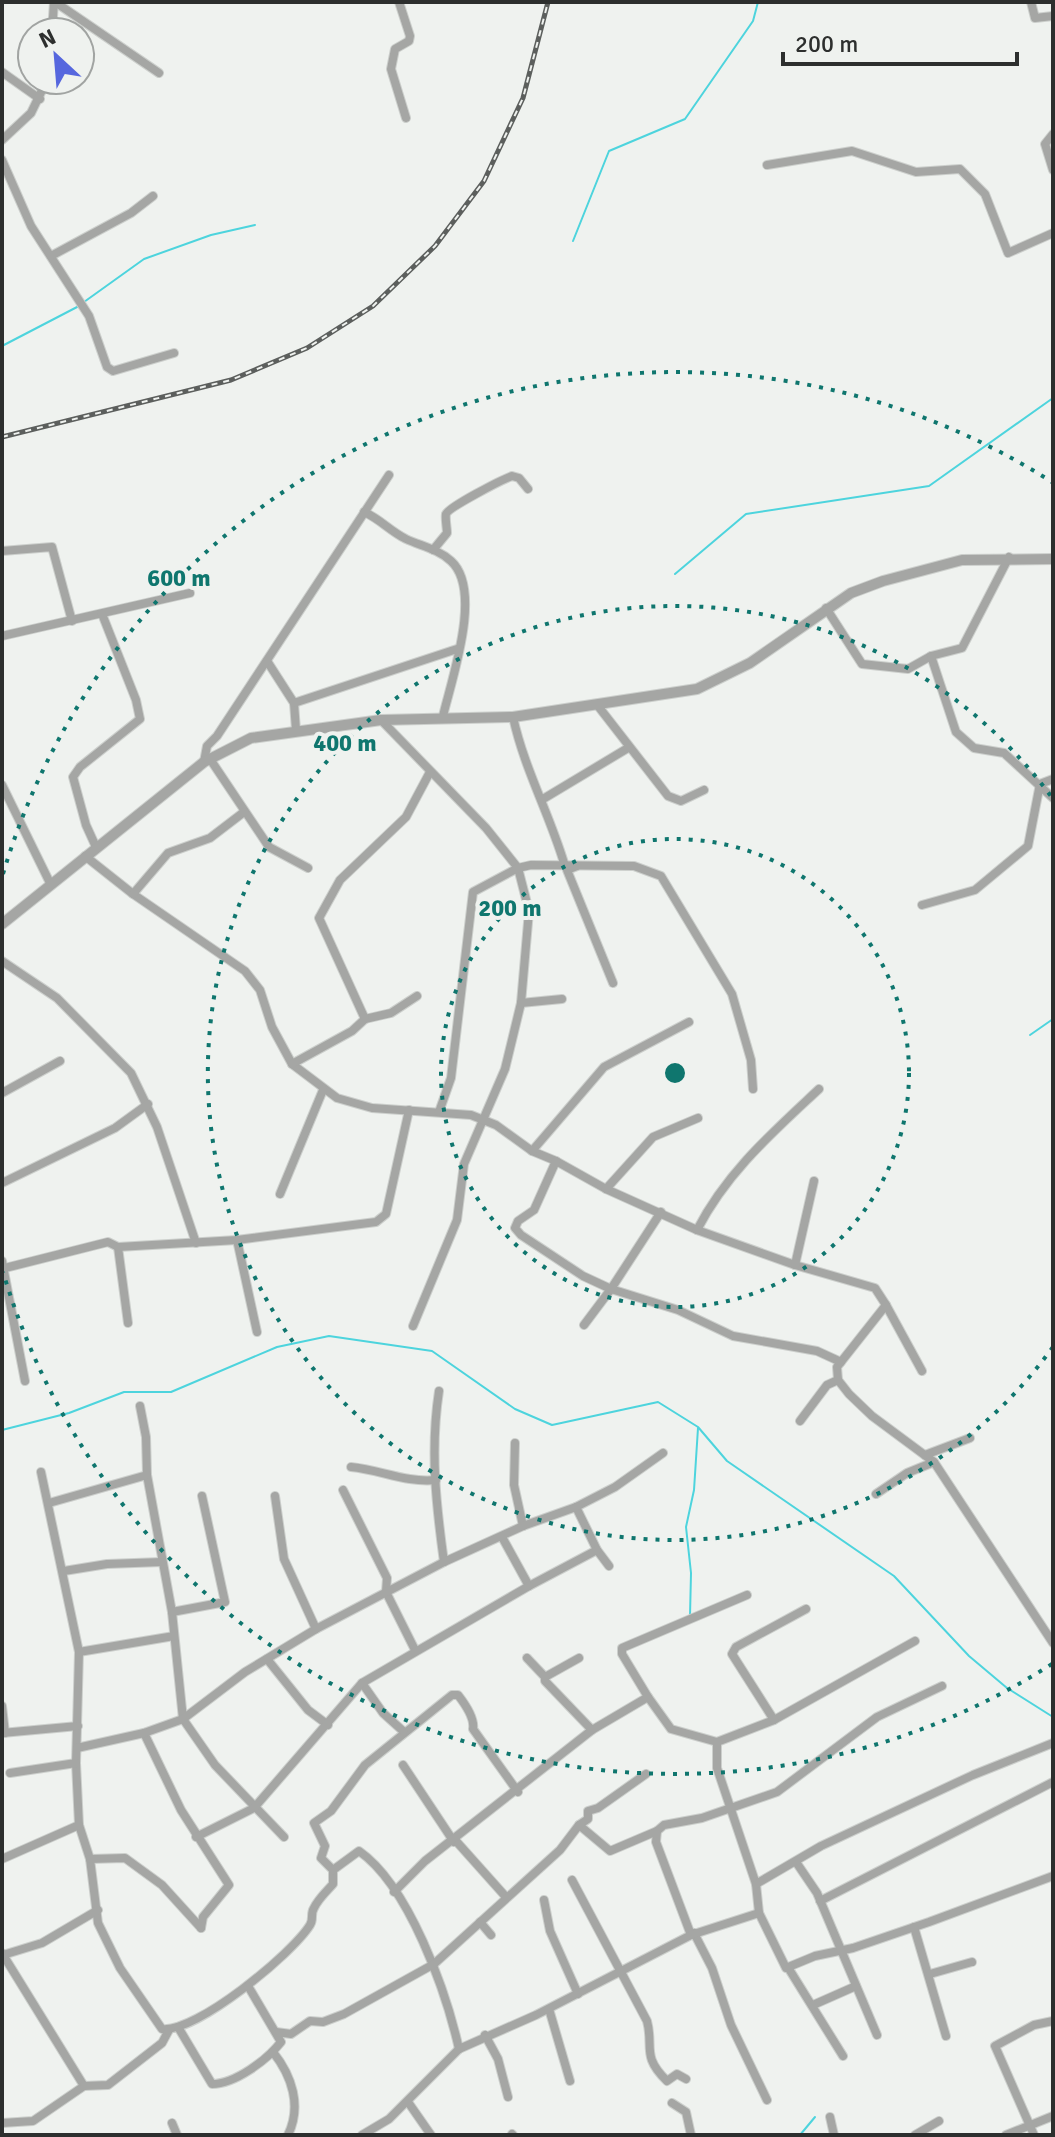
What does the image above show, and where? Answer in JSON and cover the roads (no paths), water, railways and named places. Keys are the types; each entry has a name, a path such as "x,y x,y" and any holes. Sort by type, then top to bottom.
{"street":[{"path":"55,2 159,73"},
{"path":"399,2 410,36 409,41 395,49 391,69 406,118"},
{"path":"1031,2 1035,18 1053,16"},
{"path":"2,72 40,99"},
{"path":"2,140 22,123 41,96"},
{"path":"1053,134 1045,144 1053,170"},
{"path":"767,165 852,151 916,172 960,169 985,194 1008,253 1053,233"},
{"path":"2,160 26,216 89,316 107,367 113,371 174,353"},
{"path":"51,256 131,213 153,196"},
{"path":"308,868 276,853 207,760 207,746 217,736 389,475"},
{"path":"433,550 447,533 446,515 449,510 512,476 519,478 528,489"},
{"path":"364,512 406,539 433,550 456,566 465,582 464,633 457,649 443,716"},
{"path":"2,551 52,547 72,621"},
{"path":"826,608 862,664 908,669 931,656 962,648 1009,557"},
{"path":"2,924 207,760 251,738 381,720 443,716 513,717 598,706 620,699 675,694 725,679 851,593 962,560 1009,557 1053,559"},
{"path":"2,636 190,593"},
{"path":"96,847 81,812 73,777 80,767 140,719 136,700 102,614"},
{"path":"294,703 457,649"},
{"path":"931,656 956,732 974,748 1004,753 1053,798"},
{"path":"267,661 294,703 296,730"},
{"path":"598,706 663,791 676,801 704,790"},
{"path":"513,717 522,759 543,799 564,863"},
{"path":"381,720 486,828 518,868 529,911 521,1003 505,1069 464,1164 457,1220 413,1326"},
{"path":"543,799 628,748"},
{"path":"365,1019 319,918 340,880 406,817 430,772"},
{"path":"1040,784 1053,779"},
{"path":"922,905 975,890 1028,846 1040,784"},
{"path":"2,785 51,885"},
{"path":"133,894 168,853 210,838 244,812"},
{"path":"85,856 133,894 245,971 260,990 272,1027 292,1064 323,1090 355,1105 471,1115 496,1125 532,1151 606,1189 697,1230 795,1265 875,1288 922,1371"},
{"path":"439,1112 451,1078 471,897 478,888 518,868 564,863 634,866 661,876 732,994 751,1060 753,1089"},
{"path":"582,864 567,870 613,983"},
{"path":"2,961 40,984 131,1073 148,1104 196,1243"},
{"path":"292,1064 352,1031 365,1019 391,1013 417,996"},
{"path":"521,1003 562,999"},
{"path":"532,1151 604,1067 689,1022"},
{"path":"2,1093 60,1061"},
{"path":"697,1230 714,1198 736,1170 819,1089"},
{"path":"280,1194 323,1090"},
{"path":"2,1183 115,1128 148,1104"},
{"path":"25,1381 10,1315 4,1265 108,1242 118,1247 237,1240 376,1222 386,1214 409,1110"},
{"path":"606,1189 653,1137 698,1118"},
{"path":"556,1161 534,1210 518,1221 515,1228 521,1235 583,1276 611,1289 678,1310 733,1336 817,1351 841,1362"},
{"path":"795,1265 814,1181"},
{"path":"584,1325 661,1212"},
{"path":"237,1240 257,1332"},
{"path":"118,1247 128,1323"},
{"path":"886,1305 841,1362 835,1373 838,1380 872,1416 934,1462 1053,1643"},
{"path":"800,1421 827,1385 838,1380"},
{"path":"439,1391 432,1439 435,1498 444,1562"},
{"path":"140,1406 146,1437 147,1475 172,1612 183,1719 215,1765 284,1837"},
{"path":"925,1455 970,1438"},
{"path":"515,1443 514,1485 523,1526"},
{"path":"77,1748 144,1733 183,1719 267,1659 316,1629 444,1562 523,1526 576,1507 615,1487 663,1453"},
{"path":"876,1494 907,1473 934,1462"},
{"path":"351,1467 372,1469 413,1482 436,1480"},
{"path":"41,1472 79,1652 76,1763 79,1825 90,1859 98,1923 120,1968 157,2026 174,2028 212,2084 244,2073 273,2052 281,2042 248,1986"},
{"path":"49,1503 147,1475"},
{"path":"343,1490 387,1578 386,1592 415,1650"},
{"path":"172,1612 225,1602 202,1496"},
{"path":"275,1496 284,1559 316,1629"},
{"path":"576,1507 597,1550 609,1566"},
{"path":"502,1537 529,1586"},
{"path":"196,1837 254,1808 328,1725 346,1697 362,1683 415,1650 597,1550"},
{"path":"64,1571 107,1564 162,1562"},
{"path":"747,1595 622,1648 622,1654 648,1697 671,1729 717,1742 774,1720 915,1641"},
{"path":"774,1720 732,1654 736,1647 806,1609"},
{"path":"79,1652 174,1636"},
{"path":"527,1658 545,1677 546,1683 592,1730"},
{"path":"545,1677 579,1658"},
{"path":"267,1659 308,1710 328,1725"},
{"path":"362,1683 383,1713 403,1731"},
{"path":"579,1825 610,1851 664,1825 731,1809 777,1792 867,1723 942,1686"},
{"path":"2,2123 33,2121 84,2086 108,2085 162,2043 174,2028 248,1986 275,1964 313,1922 314,1906 333,1884 333,1870 321,1858 325,1846 314,1823 331,1811 365,1765 403,1731 452,1695 458,1695 474,1723 473,1729 518,1792"},
{"path":"394,1892 425,1861 518,1792 592,1730 648,1697"},
{"path":"2,1706 4,1733 78,1726"},
{"path":"90,1859 125,1858 162,1885 201,1928 203,1917 229,1885 196,1837 144,1733"},
{"path":"717,1742 717,1768 756,1884 759,1913 789,1969 843,2056"},
{"path":"756,1884 821,1846 973,1775 1053,1743"},
{"path":"10,1773 76,1763"},
{"path":"403,1765 455,1841 506,1897"},
{"path":"276,2032 291,2034 310,2021 331,2020 434,1964 560,1850 579,1825 588,1819 588,1811 598,1808 646,1774"},
{"path":"820,1901 1053,1782"},
{"path":"2,1859 79,1825"},
{"path":"657,1831 656,1842 693,1934 712,1968 731,2025 767,2100"},
{"path":"333,1870 359,1851 373,1862 394,1892 434,1964 459,2049"},
{"path":"796,1862 820,1901 877,2035"},
{"path":"789,1969 840,1948 853,1948 1053,1876"},
{"path":"572,1880 647,2021 650,2033 647,2052 660,2075 667,2081 677,2074 686,2079"},
{"path":"544,1900 550,1931 578,1994"},
{"path":"84,2086 3,1954 42,1943 98,1910"},
{"path":"362,2135 389,2119 459,2049 549,2009 618,1969 693,1934 759,1913"},
{"path":"480,1922 491,1935"},
{"path":"914,1927 946,2036"},
{"path":"930,1974 972,1962"},
{"path":"813,2005 856,1986"},
{"path":"549,2009 570,2081"},
{"path":"1032,2131 995,2046 1034,2025 1053,2021"},
{"path":"485,2035 498,2059 508,2097"},
{"path":"273,2052 290,2074 294,2122 288,2135"},
{"path":"408,2102 431,2135"},
{"path":"672,2103 686,2112 691,2135"},
{"path":"1006,2135 1032,2131 1053,2116"},
{"path":"830,2117 834,2135"},
{"path":"915,2135 939,2121"},
{"path":"172,2123 177,2135"}],"waterway":[{"path":"573,241 609,151 685,119 753,21 758,2"},
{"path":"84,302 144,259 211,235 255,225"},
{"path":"2,346 79,306"},
{"path":"675,574 746,514 929,486 1053,398"},
{"path":"1030,1035 1053,1019"},
{"path":"2,1430 69,1413 124,1392 171,1392 277,1347 329,1336 432,1351 515,1409 552,1425 658,1402 698,1427 727,1461 894,1576 969,1656 1007,1688 1053,1717"},
{"path":"690,1616 691,1573 686,1527 694,1490 698,1428"},
{"path":"800,2135 815,2117"}],"railway":[{"path":"2,437 231,380 307,348 373,306 435,246 484,181 523,98 548,2"}]}
